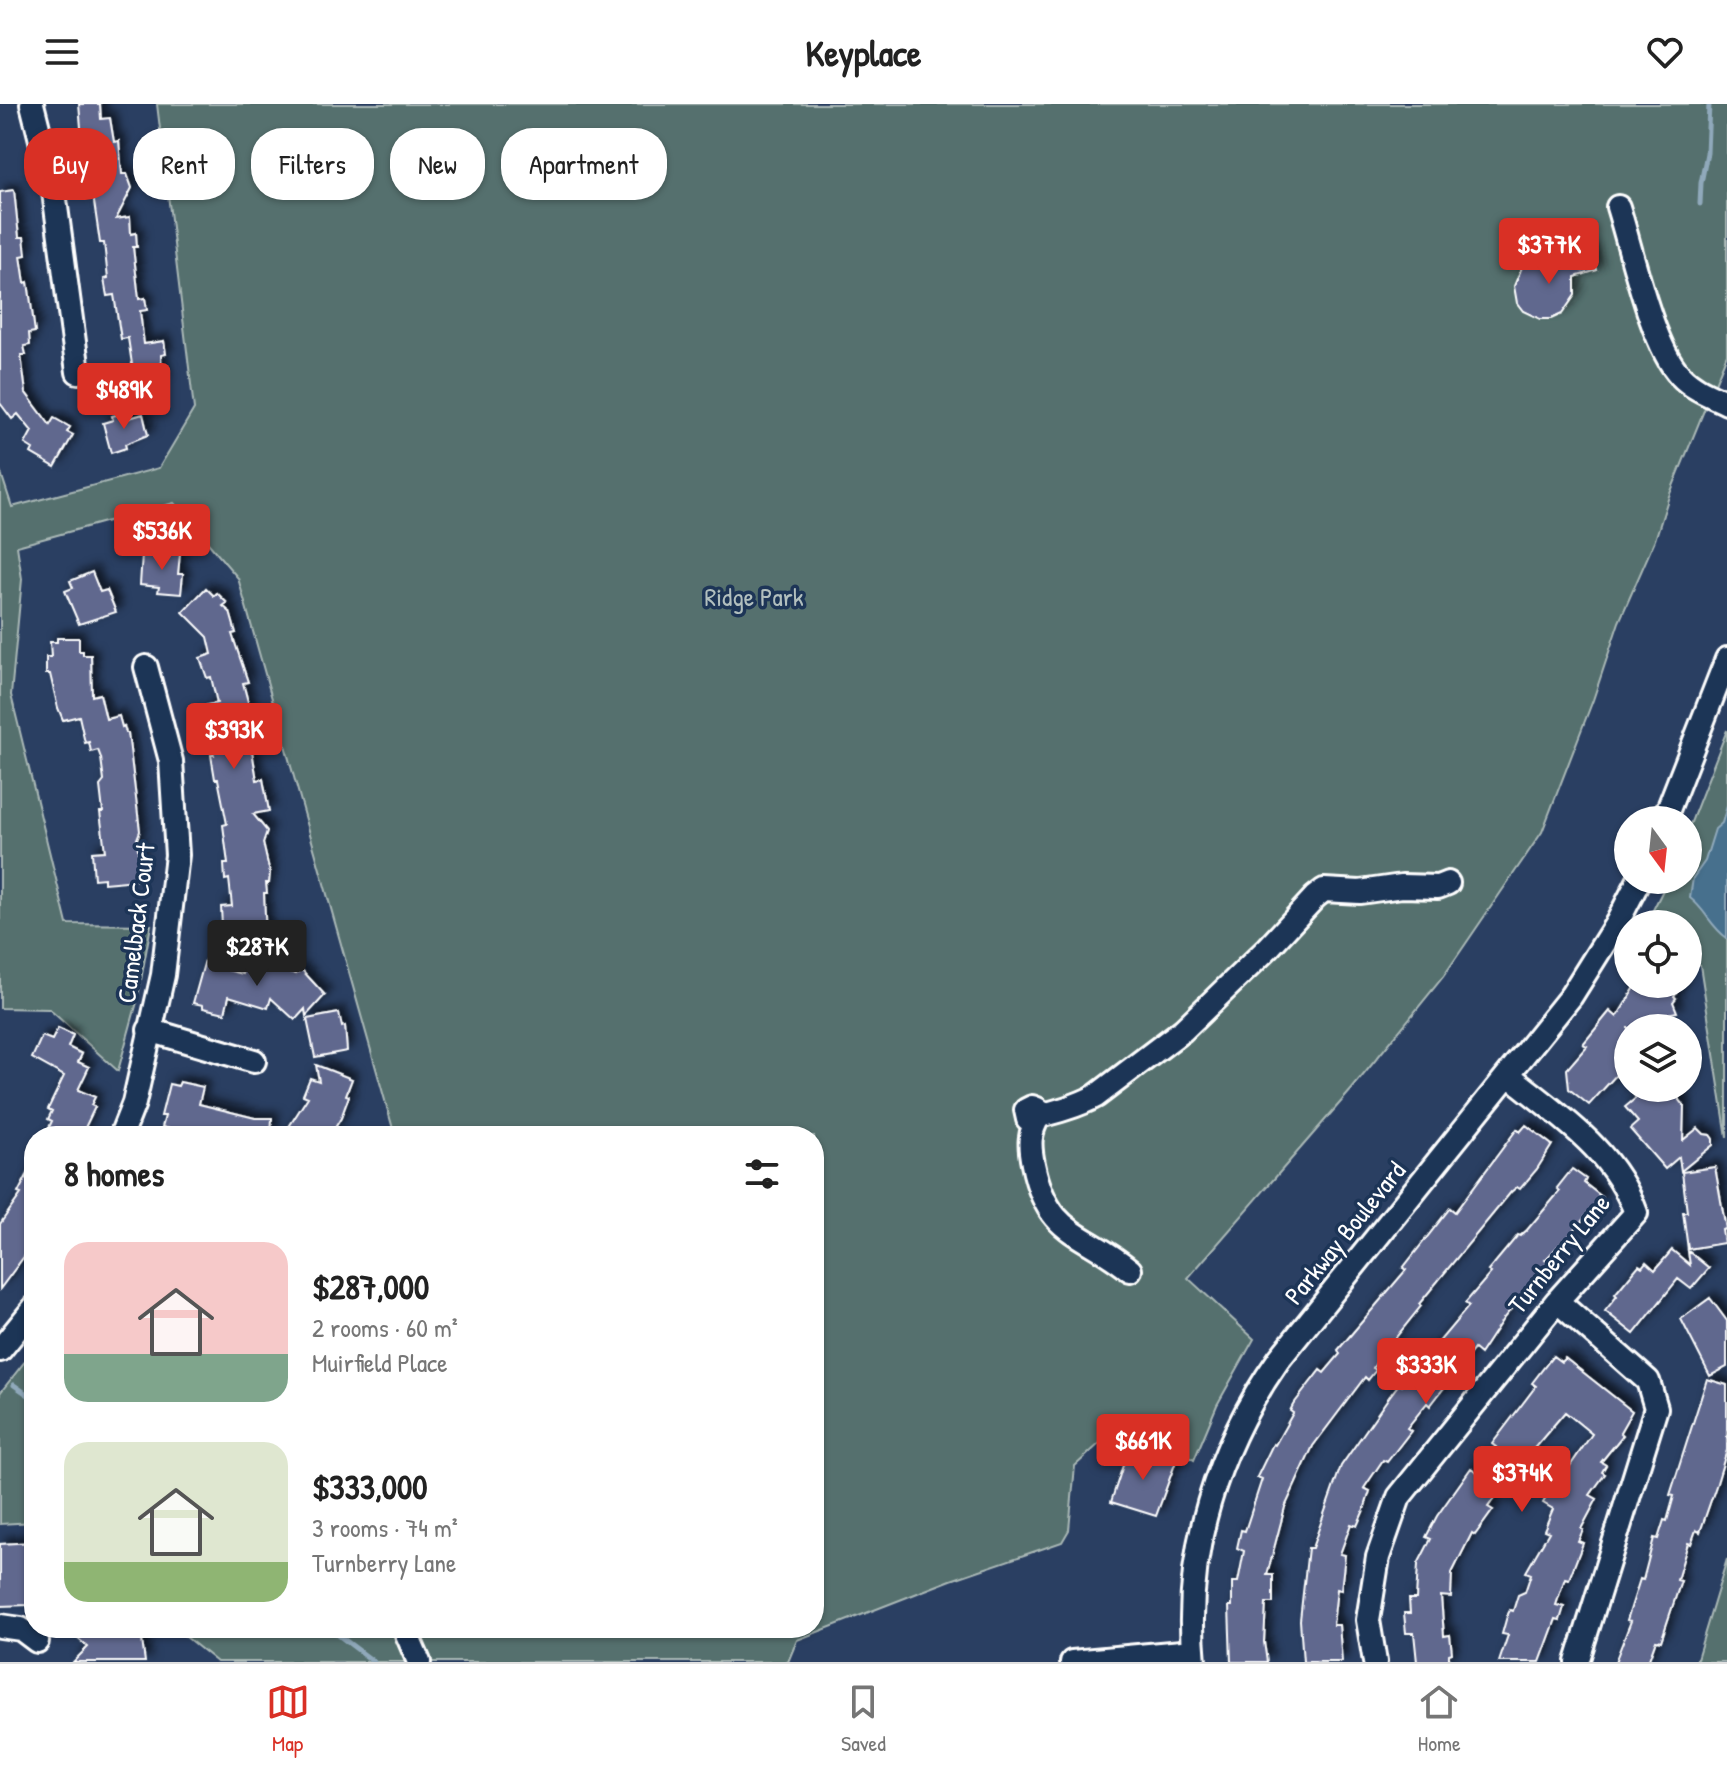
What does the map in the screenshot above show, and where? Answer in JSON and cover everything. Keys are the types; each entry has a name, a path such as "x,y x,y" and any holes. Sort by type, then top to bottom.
{"street":[{"path":"32,104 54,192 78,372"},
{"path":"1618,207 1668,360 1692,385 1727,403"},
{"path":"1669,806 1727,659"},
{"name":"Camelback Court","path":"125,1126 134,1103 163,975 177,855 171,761 146,667"},
{"path":"1130,1270 1081,1239 1052,1215 1040,1194 1031,1155 1032,1122 1096,1096 1183,1030 1324,890 1360,892 1402,886 1438,887 1448,883"},
{"name":"Parkway Boulevard","path":"1193,1657 1194,1584 1204,1519 1228,1446 1248,1406 1279,1359 1510,1076 1571,996 1593,964 1631,894"},
{"path":"149,1030 254,1061"},
{"name":"Turnberry Lane","path":"1375,1662 1368,1620 1378,1557 1399,1497 1557,1301 1636,1213 1627,1188 1589,1140 1510,1076"},
{"path":"1557,1301 1648,1381 1656,1408 1577,1662"},
{"path":"0,1350 24,1320"},
{"path":"0,1626 24,1631"},
{"path":"33,1638 37,1641"},
{"path":"409,1638 419,1662"},
{"path":"1072,1662 1193,1657"}],"green space":[{"name":"Ridge Park","path":"157,104 1727,104 1727,354 1669,496 1655,540 1619,622 1593,700 1542,832 1443,977 1352,1089 1188,1278 1254,1339 1217,1405 1194,1460 1142,1428 1113,1431 1075,1466 1069,1530 1062,1542 951,1580 824,1629 824,1126 392,1126 238,578 174,503 17,546 22,579 11,695 67,924 151,925 137,1002 118,1071 49,1009 0,1008 0,470 12,507 159,468 194,409 169,200 235,200 235,128 160,128"},
{"path":"1727,730 1727,1137 1702,978 1702,910 1653,910 1661,894 1702,894 1702,806 1697,806"},
{"path":"24,1363 24,1523 0,1524 0,1393"},
{"path":"1727,1559 1727,1662 1696,1662"},
{"name":"Ridge Park","path":"187,1638 802,1638 797,1640 788,1662 217,1662"}],"water":[{"path":"1727,806 1727,938 1690,898 1691,894 1702,894 1702,865 1715,829 1722,823"}],"building":[{"path":"79,104 100,104 101,119 110,118 112,128 81,128"},
{"path":"119,141 122,174 127,174 132,188 116,219 130,217 131,234 136,233 137,247 133,247 139,299 145,298 147,310 140,311 144,344 164,341 166,354 161,355 162,381 135,384 128,338 121,339 114,295 107,296 104,243 100,243 94,200 117,200"},
{"path":"14,190 19,237 24,237 26,255 21,256 35,332 29,333 30,345 24,346 26,355 21,355 26,393 50,425 54,418 70,427 67,432 73,435 55,467 31,453 33,449 25,444 32,431 18,414 12,419 0,403 0,192"},
{"path":"1591,250 1597,270 1575,277 1575,295 1562,314 1551,319 1540,319 1523,311 1517,303 1514,286 1522,267 1532,260 1544,258 1582,271 1577,254"},
{"path":"124,413 126,419 143,414 148,435 111,453 103,423 113,420 112,416"},
{"path":"146,551 180,554 178,574 183,574 181,594 158,592 159,587 140,585 142,554"},
{"path":"92,572 100,592 107,590 116,612 79,624 65,591 73,588 70,581"},
{"path":"206,588 227,603 223,606 230,612 236,633 232,634 248,682 243,683 251,713 246,715 249,726 244,728 257,780 263,779 269,811 253,814 267,831 263,843 270,873 269,883 266,883 267,893 264,893 266,939 232,941 232,925 222,926 221,907 232,906 224,864 228,864 223,825 227,824 218,779 215,779 211,755 214,755 202,714 209,712 207,705 217,703 211,677 207,678 200,658 212,654 208,637 183,612"},
{"path":"57,638 79,638 79,651 83,651 83,655 91,655 92,696 100,694 106,719 119,716 122,727 128,733 140,831 137,839 140,872 137,873 137,880 104,883 104,878 94,879 92,852 105,851 100,812 103,812 100,786 104,781 101,758 98,750 91,752 89,742 85,743 79,716 63,720 58,708 50,674 46,674 46,657 51,657 50,642 57,642"},
{"path":"205,960 220,964 219,968 243,974 248,960 296,974 301,969 325,995 306,1016 305,1009 295,1020 271,998 268,1008 229,996 225,1013 203,1008 203,1005 193,1003"},
{"path":"1629,998 1676,998 1673,1002 1677,1012 1619,1014"},
{"path":"1610,1011 1614,1014 1614,1077 1589,1105 1569,1089 1567,1069"},
{"path":"339,1013 342,1027 345,1026 347,1051 315,1057 307,1019"},
{"path":"58,1028 73,1035 68,1047 82,1054 78,1062 89,1067 78,1090 95,1097 91,1105 95,1107 86,1126 50,1126 52,1121 48,1119 52,1111 48,1109 64,1076 32,1058 42,1036 52,1040"},
{"path":"316,1065 352,1079 346,1095 349,1096 336,1126 289,1126 308,1097 303,1095 310,1078 319,1081"},
{"path":"180,1082 203,1087 199,1104 255,1118 272,1118 272,1126 162,1126 165,1116 161,1116 169,1084 178,1086"},
{"path":"1631,1102 1682,1102 1683,1140 1698,1128 1710,1135 1713,1145 1681,1171 1679,1157 1665,1169 1630,1129 1638,1122 1625,1107"},
{"path":"1526,1125 1552,1145 1537,1169 1520,1189 1517,1187 1511,1192 1419,1304 1421,1306 1377,1361 1373,1368 1376,1370 1368,1380 1365,1377 1313,1446 1285,1507 1267,1575 1273,1575 1273,1603 1266,1603 1264,1642 1267,1662 1231,1662 1229,1606 1232,1606 1232,1582 1238,1582 1244,1551 1237,1548 1241,1530 1245,1531 1262,1479 1257,1477 1293,1413 1290,1411 1293,1405 1320,1370 1324,1373 1340,1354 1338,1350 1406,1270 1403,1268 1450,1208 1455,1212 1517,1129 1520,1132"},
{"path":"1715,1167 1726,1229 1722,1230 1724,1243 1688,1249 1682,1172"},
{"path":"1572,1169 1602,1197 1545,1260 1548,1263 1503,1319 1480,1354 1474,1349 1430,1406 1427,1403 1407,1428 1411,1431 1387,1462 1383,1460 1364,1488 1370,1491 1364,1510 1357,1526 1351,1524 1340,1554 1345,1555 1333,1625 1339,1625 1342,1662 1303,1662 1300,1620 1308,1548 1312,1548 1341,1466 1399,1384 1402,1386 1469,1306 1465,1303 1491,1273 1488,1271 1560,1191 1557,1188"},
{"path":"24,1181 24,1257 0,1289 0,1224 21,1194 18,1193"},
{"path":"1672,1250 1690,1265 1688,1251 1709,1268 1691,1289 1678,1279 1634,1334 1605,1311 1639,1265 1642,1267 1646,1262 1655,1270"},
{"path":"1710,1298 1727,1321 1727,1367 1710,1376 1681,1319"},
{"path":"1553,1356 1561,1362 1565,1358 1632,1411 1620,1432 1623,1435 1601,1462 1606,1465 1602,1472 1605,1474 1590,1495 1597,1499 1581,1529 1578,1541 1583,1543 1569,1579 1565,1578 1556,1605 1564,1607 1560,1620 1556,1619 1540,1662 1499,1662 1508,1635 1502,1634 1507,1616 1510,1610 1513,1611 1518,1595 1525,1592 1531,1574 1526,1572 1549,1532 1544,1530 1553,1509 1543,1503 1558,1477 1561,1479 1592,1434 1565,1412 1488,1507 1493,1510 1475,1535 1472,1533 1452,1573 1451,1597 1441,1596 1444,1636 1450,1635 1452,1653 1449,1654 1449,1662 1417,1662 1414,1633 1406,1633 1404,1613 1410,1613 1409,1599 1416,1599 1418,1564 1431,1539 1426,1537 1471,1468 1477,1472 1496,1447 1492,1444 1536,1386 1532,1383"},
{"path":"1707,1379 1727,1385 1727,1450 1717,1483 1700,1532 1696,1530 1691,1544 1688,1543 1677,1580 1681,1581 1661,1641 1656,1640 1648,1662 1615,1662 1631,1621 1627,1620 1640,1579 1643,1580 1654,1538 1658,1539 1664,1520 1667,1521 1674,1496 1670,1495"},
{"path":"1128,1450 1149,1457 1150,1452 1176,1461 1156,1516 1111,1502"},
{"path":"24,1543 24,1605 0,1606 0,1544"},
{"path":"77,1638 142,1638 145,1662 73,1662 88,1647"}],"waterway":[{"path":"1700,204 1707,153 1709,104"},
{"path":"14,1385 24,1392"},
{"path":"342,1638 374,1662"}]}
